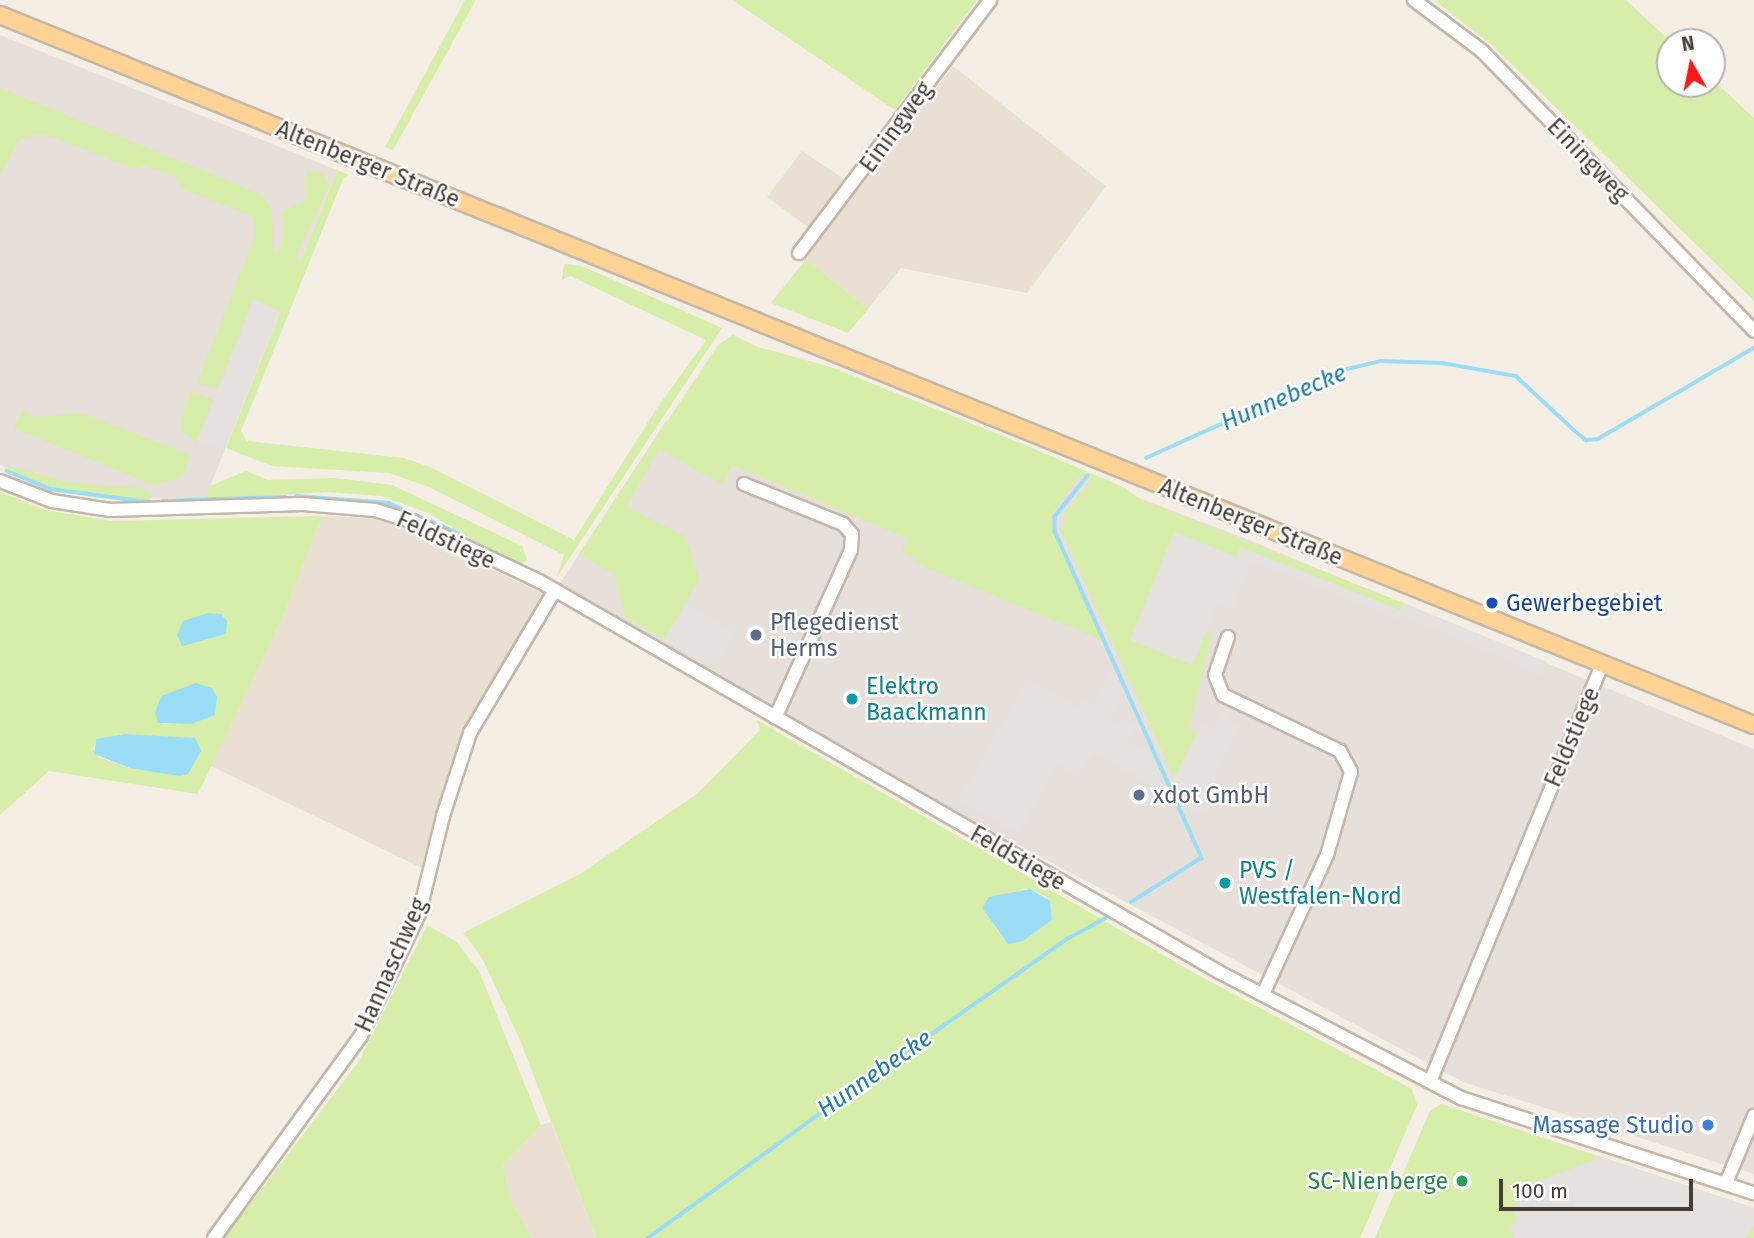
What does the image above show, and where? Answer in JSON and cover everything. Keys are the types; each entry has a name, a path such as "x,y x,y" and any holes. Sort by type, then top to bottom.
{"main road":[{"name":"Altenberger Straße","path":"0,15 1754,725"}],"street":[{"name":"Einingweg","path":"799,253 990,0"},
{"name":"Einingweg","path":"1414,0 1482,51 1754,331"},
{"name":"Feldstiege","path":"0,481 52,501 110,510 303,504 375,510 414,522 555,590 775,718 1263,994 1461,1098 1754,1193"},
{"path":"744,484 843,524 852,534 851,550 775,718"},
{"name":"Hannaschweg","path":"214,1238 361,1036 419,914 443,816 470,733 555,590"},
{"path":"1228,637 1215,676 1223,695 1340,751 1351,772 1327,855 1263,994"},
{"name":"Feldstiege","path":"1430,1082 1602,664"},
{"path":"1726,1183 1754,1116"}],"shaded area":[{"path":"0,35 337,170 205,499 99,498 52,490 0,465"},
{"path":"953,66 1106,186 1027,293 901,268 868,309 806,259 822,237 767,197 802,151 859,189"},
{"path":"255,299 280,312 224,451 198,441"},
{"path":"666,421 1055,466 1244,538 1754,749 1754,1174 1463,1082 558,599 553,594"},
{"path":"322,516 373,518 402,527 545,595 476,706 449,769 422,868 211,766 285,612"},
{"path":"1174,532 1237,557 1240,547 1400,610 1404,603 1547,662 1543,676 1401,615 1398,619 1252,562 1232,610 1218,604 1192,665 1130,640"},
{"path":"685,604 736,632 714,668 664,640"},
{"path":"1111,672 1120,677 1126,692 1109,720 1119,726 1123,719 1136,725 1128,742 1143,751 1148,742 1163,777 1156,788 1093,753 1079,777 1058,765 1018,834 958,801 1028,679 1078,707 1082,699 1092,705"},
{"path":"1223,708 1231,711 1227,719 1240,726 1215,778 1224,801 1191,816 1174,777 1202,723 1214,728"},
{"path":"551,1122 596,1238 532,1238 512,1203 503,1165 541,1125"},
{"path":"1596,1155 1754,1208 1754,1226 1746,1238 1513,1238 1509,1226 1517,1222 1513,1206 1526,1196 1523,1186 1595,1160"}],"green space":[{"path":"465,0 476,0 393,150 385,147"},
{"path":"732,0 977,0 895,110"},
{"path":"1434,0 1626,0 1656,28 1656,98 1726,98 1726,92 1754,118 1754,301 1492,45"},
{"path":"0,88 262,195 272,210 273,250 279,252 284,233 281,212 306,200 306,171 323,173 329,186 295,257 301,260 337,170 349,175 343,179 241,431 247,441 404,458 430,467 574,540 655,411 706,340 570,276 562,280 564,264 582,266 722,328 557,577 564,555 429,487 389,473 272,466 226,448 280,313 253,299 217,389 197,383 255,235 253,217 181,188 175,177 144,165 135,169 41,133 20,139 0,175"},
{"path":"806,259 868,309 848,333 771,303"},
{"path":"733,335 758,347 831,367 1023,444 1125,488 1141,500 1404,603 1401,610 1240,548 1192,665 1206,633 1212,633 1189,729 1198,732 1174,777 1062,533 1064,514 1091,480 1080,476 1053,511 1051,525 1104,641 913,562 914,557 902,552 907,538 732,465 723,485 659,449 626,507 685,536 699,579 664,640 626,617 614,574 579,554 718,345"},
{"path":"191,391 213,400 196,442 182,432 180,423"},
{"path":"23,411 35,417 82,413 190,455 182,476 154,485 13,428"},
{"path":"9,466 72,483 140,488 150,493 151,501 52,490 4,469"},
{"path":"246,471 269,480 334,478 392,485 522,546 527,560 518,567 428,513 381,496 327,492 205,499 210,486"},
{"path":"0,492 45,510 112,521 322,516 285,612 198,794 49,771 0,815","holes":["158,709 215,715 191,723 163,724 155,713","125,734 172,738 185,737 130,768 98,757 93,749 96,739"]},
{"path":"757,720 1196,974 1412,1089 1417,1105 1360,1238 596,1238 520,1040 482,958 463,933 580,874 697,794 760,730","holes":["1025,888 1046,896 1052,920 1005,941 982,908"]},
{"path":"427,925 457,942 479,971 541,1125 503,1165 512,1203 532,1238 224,1238 359,1061"},
{"path":"1441,1104 1754,1208 1754,1238 1375,1238 1430,1111"}],"water":[{"path":"208,613 221,614 227,621 226,634 182,646 177,635 183,621"},
{"path":"196,683 212,688 217,697 215,715 191,724 158,723 155,713 161,696"},
{"path":"125,734 195,738 201,751 188,774 180,776 130,768 94,754 96,739"},
{"path":"1030,889 1050,901 1052,920 1023,941 1008,944 982,908 989,897"}],"waterway":[{"name":"Hunnebecke","path":"1146,458 1339,371 1381,361 1442,363 1516,376 1586,440 1598,439 1754,348"},
{"path":"7,471 51,489 147,502"},
{"name":"Hunnebecke","path":"1088,476 1055,517 1055,531 1202,858 1132,902"},
{"path":"296,496 389,503 458,533"},
{"path":"162,501 285,497"},
{"name":"Hunnebecke","path":"648,1238 1069,938 1106,918"}],"place":[{"name":"Gewerbegebiet","path":"1492,603"},
{"name":"Pflegedienst Herms","path":"756,635"},
{"name":"Elektro Baackmann","path":"852,699"},
{"name":"xdot GmbH","path":"1139,795"},
{"name":"PVS / Westfalen-Nord","path":"1225,883"},
{"name":"Massage Studio","path":"1708,1125"},
{"name":"SC-Nienberge","path":"1462,1181"}]}
